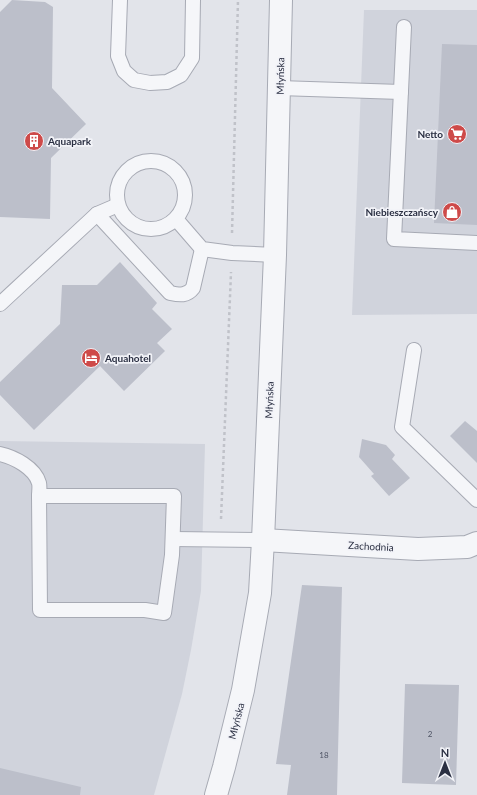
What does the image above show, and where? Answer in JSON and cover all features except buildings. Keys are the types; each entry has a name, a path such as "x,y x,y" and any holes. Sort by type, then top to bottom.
{"street":[{"name":"Młyńska","path":"216,795 243,690 260,593 275,255 281,0"},
{"name":"Zachodnia","path":"263,540 418,549 474,550"}],"lane":[{"path":"120,0 118,56 124,71 134,80 150,83 166,82 181,75 192,58 194,0"},
{"path":"404,27 394,239 477,242"},
{"path":"279,88 401,92"},
{"path":"145,160 160,161 173,168 182,179 186,193 184,207 176,219 164,227 150,230 136,227 124,218 118,204 116,190 121,177 126,171 132,166 145,160"},
{"path":"0,304 97,214 118,204"},
{"path":"97,214 170,293 180,295 190,293 193,288 202,249"},
{"path":"176,219 202,249 232,253 275,255"},
{"path":"414,350 402,427 477,500"},
{"path":"0,454 17,459 36,476 39,483 39,496 40,610 116,610 164,612 171,565 174,496 39,496"},
{"path":"173,539 263,540"}],"path":[{"path":"220,539 232,253 238,0"}],"shaded area":[{"path":"364,10 477,10 477,314 352,315"},
{"path":"0,441 205,444 201,591 182,694 154,795 0,795"}],"place":[{"name":"Netto","path":"457,134"},
{"name":"Aquapark","path":"34,141"},
{"name":"Niebieszczańscy","path":"452,212"},
{"name":"Aquahotel","path":"91,358"}]}
